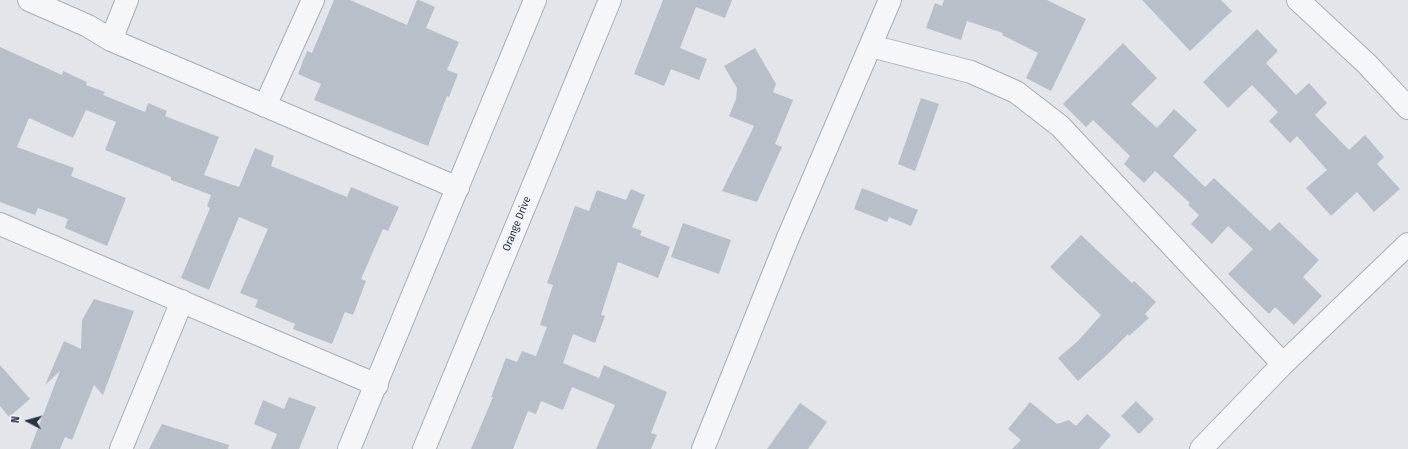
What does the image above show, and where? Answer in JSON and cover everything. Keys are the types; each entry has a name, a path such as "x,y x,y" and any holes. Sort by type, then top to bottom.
{"street":[{"path":"29,0 88,26 111,40 458,188"},
{"path":"111,40 127,0"},
{"path":"265,106 313,0"},
{"path":"349,449 535,0"},
{"name":"Orange Drive","path":"424,449 610,0"},
{"path":"703,449 787,240 890,0"},
{"path":"1298,0 1366,64 1408,108"},
{"path":"871,46 971,72 1016,92 1060,126 1284,364"},
{"path":"0,224 377,384"},
{"path":"1201,449 1284,364 1408,244"},
{"path":"121,449 182,301"}],"building":[{"path":"334,0 350,0 407,25 417,0 419,0 435,7 426,28 459,42 447,70 458,74 449,97 447,96 428,146 314,100 321,84 298,74 307,51 312,53"},
{"path":"663,0 732,0 725,18 696,7 680,48 707,59 699,80 671,69 664,86 634,74"},
{"path":"944,0 1047,0 1086,19 1051,91 1026,78 1038,53 1002,35 1003,33 967,21 961,40 926,28 935,3 942,6"},
{"path":"1142,0 1221,0 1232,11 1190,51"},
{"path":"1257,29 1278,51 1266,63 1296,95 1309,83 1327,103 1315,115 1349,150 1365,135 1384,157 1377,164 1400,189 1374,212 1357,192 1331,216 1306,188 1327,170 1297,136 1290,143 1269,121 1278,112 1252,85 1228,108 1203,82"},
{"path":"1123,43 1157,78 1131,104 1157,128 1174,109 1197,130 1173,156 1205,187 1214,178 1270,231 1279,222 1319,260 1303,277 1322,296 1294,325 1275,307 1269,314 1228,274 1253,249 1228,226 1212,244 1191,224 1199,215 1188,205 1190,203 1155,171 1144,183 1124,164 1130,156 1093,120 1086,127 1063,104"},
{"path":"0,47 62,75 63,71 87,82 86,85 105,92 103,95 145,112 148,103 167,111 165,116 219,137 204,175 239,187 255,148 274,156 271,166 347,197 351,187 399,207 388,231 383,229 361,279 366,281 353,315 345,312 332,344 293,329 295,324 255,307 258,300 240,293 268,229 239,217 209,290 181,278 210,208 207,206 211,195 171,180 171,177 105,150 116,122 86,110 73,138 29,118 17,147 74,168 71,176 126,198 107,246 65,228 68,219 38,208 35,215 0,202"},
{"path":"755,48 776,84 773,92 793,100 775,144 782,147 757,202 722,191 754,126 729,116 736,99 737,88 724,66"},
{"path":"921,98 939,104 915,171 898,164"},
{"path":"862,188 918,210 911,226 889,217 887,222 854,209"},
{"path":"631,189 645,195 632,227 642,231 640,235 670,247 658,278 618,262 601,315 605,316 595,343 573,334 563,363 599,378 604,365 667,392 651,433 657,435 651,449 596,449 615,405 572,387 563,410 541,401 536,414 528,411 513,449 471,449 493,397 491,397 506,358 517,362 522,351 536,356 547,327 540,325 553,285 547,283 575,206 589,211 597,190 626,200"},
{"path":"683,223 731,240 719,274 671,257"},
{"path":"1081,235 1132,283 1134,281 1156,302 1145,314 1149,318 1129,336 1128,334 1078,381 1058,358 1078,341 1101,315 1050,267"},
{"path":"94,299 134,311 103,395 94,385 72,440 65,437 60,449 30,449 60,371 45,385 64,341 81,349 82,320"},
{"path":"0,365 30,399 9,417 0,406"},
{"path":"289,397 316,407 299,449 271,449 277,434 254,424 263,400 284,409"},
{"path":"1136,401 1154,419 1139,434 1121,416"},
{"path":"1030,402 1057,424 1069,420 1076,426 1087,414 1111,435 1099,449 1012,449 1021,440 1008,429"},
{"path":"800,403 827,422 808,449 767,449"},
{"path":"162,424 229,445 228,449 149,449"}]}
